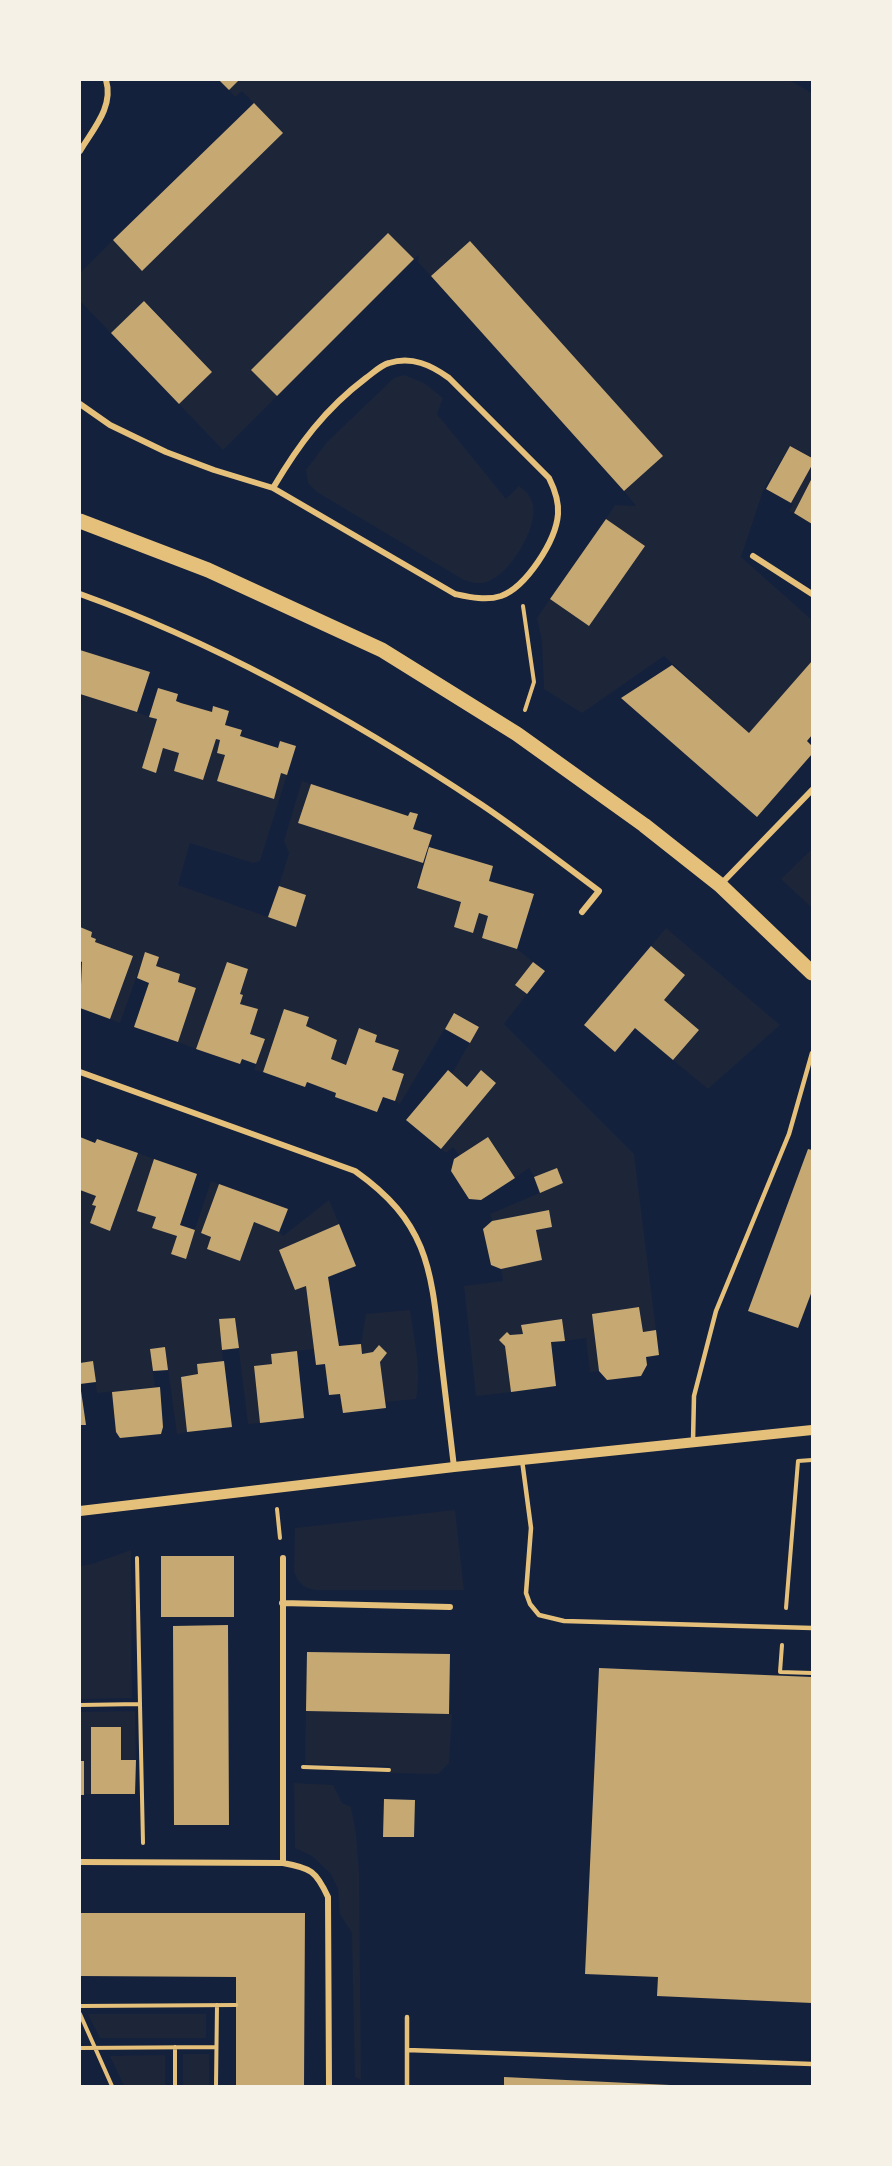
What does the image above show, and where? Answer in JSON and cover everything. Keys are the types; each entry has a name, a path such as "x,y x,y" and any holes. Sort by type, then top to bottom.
{"main road":[{"path":"80,521 208,570 382,650 517,734 644,825 720,885 811,968"}],"street":[{"path":"80,151 108,103 109,92 106,80"},
{"path":"80,404 110,425 166,452 273,488 454,594 487,598 500,596 516,588 526,580 552,534 558,516 557,496 549,478 449,378 434,367 416,361 386,363 339,400 306,435 273,488"},
{"path":"753,556 813,594"},
{"path":"80,594 121,609 230,658 353,724 473,799 599,891 582,912"},
{"path":"720,885 813,790"},
{"path":"80,1072 356,1171 387,1196 410,1225 432,1276 453,1467"},
{"path":"80,1511 453,1467 813,1430"},
{"path":"283,1558 283,1863"},
{"path":"282,1603 450,1607"},
{"path":"80,1862 283,1863 307,1868 320,1879 328,1897 329,2086"}],"lane":[{"path":"693,1443 694,1396 716,1311 789,1134 813,1053"},
{"path":"522,1461 531,1528 526,1593 530,1604 539,1615 564,1621 813,1628"},
{"path":"407,2017 407,2086"},
{"path":"407,2050 813,2064"}],"path":[{"path":"516,588 524,609 534,682 517,734"},
{"path":"813,1460 798,1461 780,1671 813,1672"},
{"path":"273,1488 283,1558"},
{"path":"137,1558 143,1862"},
{"path":"80,1705 140,1704"},
{"path":"282,1767 363,1767 389,1770"},
{"path":"216,2086 217,2005"},
{"path":"80,2006 236,2005"},
{"path":"80,2014 112,2086"},
{"path":"80,2048 216,2047"},
{"path":"176,2048 176,2086"}],"shaded area":[{"path":"239,80 789,80 812,93 812,458 790,446 764,488 741,557 812,620 812,661 749,733 664,656 582,713 544,689 542,641 537,618 550,599 588,625 644,546 606,519 615,505 636,506 624,491 662,456 470,241 431,276 418,262 419,255 414,259 387,233 251,370 277,396 223,450 179,404 212,372 145,301 111,333 80,301 80,273 113,240 143,270 283,133 242,91 235,97 229,90"},
{"path":"404,375 424,383 443,398 437,414 506,499 519,486 528,494 532,502 533,515 527,537 505,570 487,582 464,580 317,492 308,483 306,470 327,442 394,378"},
{"path":"812,465 812,478 794,513 789,511 793,504 791,503"},
{"path":"80,694 157,719 142,768 156,772 163,748 179,753 174,771 203,780 216,739 220,740 217,753 225,755 273,798 281,773 287,775 260,861 253,863 190,843 178,885 296,927 306,895 279,886 289,853 284,841 302,781 311,784 298,823 423,863 416,888 461,902 454,927 473,933 479,913 488,916 482,938 517,949 533,962 515,985 527,994 504,1024 634,1154 656,1330 643,1332 639,1307 592,1314 599,1371 590,1372 586,1338 565,1341 562,1319 521,1325 523,1334 510,1335 505,1346 511,1392 476,1396 464,1286 503,1281 501,1269 542,1260 536,1230 552,1226 548,1210 492,1221 490,1214 563,1183 556,1168 534,1177 529,1168 515,1178 488,1137 460,1156 453,1147 446,1153 441,1149 496,1083 481,1070 467,1086 452,1074 479,1026 454,1013 400,1104 395,1101 404,1074 392,1070 399,1050 375,1042 377,1035 359,1029 346,1065 331,1059 337,1040 281,1018 263,1072 254,1070 265,1039 250,1034 257,1009 240,1004 243,995 240,994 248,969 228,962 196,1049 178,1042 196,988 178,982 180,974 156,966 145,953 120,1023 110,1019 133,956 95,942 96,939 91,937 92,932 80,927"},
{"path":"812,849 812,908 781,879"},
{"path":"666,928 780,1025 708,1089 673,1060 699,1030 664,1000 651,946"},
{"path":"138,1153 154,1159 156,1217 153,1227 177,1236 171,1254 185,1259 211,1181 219,1184 201,1233 211,1237 207,1249 240,1261 254,1222 279,1232 283,1236 329,1200 339,1224 279,1251 295,1290 306,1286 314,1349 271,1354 272,1364 254,1366 260,1423 248,1424 235,1318 219,1320 223,1361 197,1364 198,1374 181,1377 187,1432 177,1434 165,1347 150,1349 155,1387 97,1393 93,1362 80,1363 80,1190 96,1196 92,1205 96,1206 90,1223 110,1231"},
{"path":"410,1310 418,1366 416,1399 385,1402 380,1362 387,1353 379,1345 373,1352 362,1354 361,1344 366,1314"},
{"path":"455,1510 464,1590 315,1590 299,1582 294,1571 295,1528"},
{"path":"131,1550 132,1698 80,1699 80,1566"},
{"path":"135,1711 136,1760 121,1760 121,1727 91,1727 91,1794 84,1794 84,1761 80,1761 80,1712"},
{"path":"306,1711 452,1714 449,1763 438,1774 389,1773 389,1766 305,1764"},
{"path":"294,1783 333,1785 342,1803 351,1807 359,1871 361,2080 355,2077 352,1933 340,1914 338,1889 331,1874 312,1856 295,1848"},
{"path":"88,2014 206,2014 206,2038 100,2038"},
{"path":"183,2054 209,2054 209,2086 183,2086"},
{"path":"165,2055 165,2086 124,2086 110,2056"}],"building":[{"path":"219,80 239,80 229,90"},
{"path":"254,103 283,133 142,271 113,240"},
{"path":"388,233 414,259 277,396 251,370"},
{"path":"470,241 663,456 624,491 431,276"},
{"path":"144,301 212,372 179,404 111,333"},
{"path":"790,446 812,458 812,465 791,503 766,489"},
{"path":"812,478 812,524 794,513"},
{"path":"606,519 645,546 589,626 550,599"},
{"path":"80,650 150,672 137,712 80,694"},
{"path":"812,661 812,735 807,741 812,746 812,754 757,817 621,698 672,665 749,733"},
{"path":"158,688 178,694 176,701 181,703 212,712 213,706 229,711 225,725 242,730 240,736 278,748 280,741 296,746 287,775 281,773 274,799 217,781 225,755 217,753 220,740 216,739 203,780 174,771 179,753 163,748 156,773 142,768 157,719 149,717"},
{"path":"311,784 408,816 410,812 418,814 413,829 432,835 423,863 298,823"},
{"path":"429,847 493,866 489,881 534,894 517,949 482,938 488,916 479,913 473,933 454,927 461,902 417,888"},
{"path":"279,886 306,895 296,927 268,917"},
{"path":"80,927 92,932 91,937 96,939 95,942 133,956 110,1019 80,1008 82,962 80,961"},
{"path":"651,946 685,975 664,1000 699,1030 673,1060 635,1028 615,1052 584,1025"},
{"path":"145,952 159,957 156,966 180,974 178,982 196,988 178,1042 134,1027 149,983 137,978"},
{"path":"227,962 248,969 240,994 243,995 240,1004 258,1009 250,1034 265,1039 256,1064 242,1059 240,1064 196,1049"},
{"path":"533,962 545,971 527,994 515,985"},
{"path":"284,1009 309,1017 306,1026 337,1040 331,1059 346,1065 359,1028 377,1035 375,1042 399,1050 392,1070 404,1074 395,1101 383,1097 377,1112 335,1097 336,1093 307,1082 305,1087 263,1072"},
{"path":"454,1013 479,1027 470,1043 445,1029"},
{"path":"448,1070 467,1087 481,1070 496,1083 441,1149 406,1120"},
{"path":"80,1137 95,1143 97,1139 138,1153 110,1231 90,1223 96,1206 92,1205 96,1196 80,1190"},
{"path":"488,1137 515,1178 481,1200 469,1199 451,1171 454,1159"},
{"path":"808,1149 812,1150 812,1291 798,1328 748,1311"},
{"path":"154,1159 197,1174 180,1225 195,1230 186,1259 171,1254 177,1236 152,1228 156,1217 137,1211"},
{"path":"557,1168 563,1183 540,1193 534,1177"},
{"path":"219,1184 288,1209 279,1232 254,1222 240,1261 207,1249 211,1237 201,1233"},
{"path":"549,1210 552,1227 536,1230 542,1260 501,1269 491,1265 483,1229 492,1221"},
{"path":"339,1224 356,1266 328,1277 339,1346 361,1344 362,1354 373,1352 379,1345 387,1353 380,1362 386,1408 343,1413 340,1394 329,1395 325,1364 316,1365 306,1286 295,1290 279,1250"},
{"path":"639,1307 643,1332 656,1330 659,1355 646,1357 647,1365 641,1376 607,1380 599,1371 592,1314"},
{"path":"235,1318 239,1348 222,1350 219,1319"},
{"path":"562,1319 565,1341 551,1342 556,1386 511,1392 505,1346 499,1340 507,1332 510,1335 523,1334 521,1325"},
{"path":"165,1347 168,1370 153,1371 150,1349"},
{"path":"297,1351 304,1418 260,1423 254,1366 272,1364 271,1354"},
{"path":"93,1361 96,1382 80,1384 80,1363"},
{"path":"224,1361 232,1427 187,1432 181,1377 198,1374 197,1364"},
{"path":"80,1384 86,1425 80,1425"},
{"path":"160,1387 163,1427 161,1434 120,1438 116,1432 112,1392"},
{"path":"161,1556 234,1556 234,1617 161,1617"},
{"path":"228,1625 229,1825 174,1825 173,1626"},
{"path":"307,1652 450,1654 449,1714 306,1711"},
{"path":"599,1668 812,1677 812,2003 657,1996 658,1977 585,1974"},
{"path":"91,1727 121,1727 121,1760 136,1760 135,1794 91,1794"},
{"path":"80,1761 84,1761 84,1795 80,1795"},
{"path":"384,1799 415,1800 414,1837 383,1837"},
{"path":"80,1913 305,1913 304,2086 236,2086 236,1977 80,1976"},
{"path":"504,2077 670,2085 670,2086 504,2086"}]}
